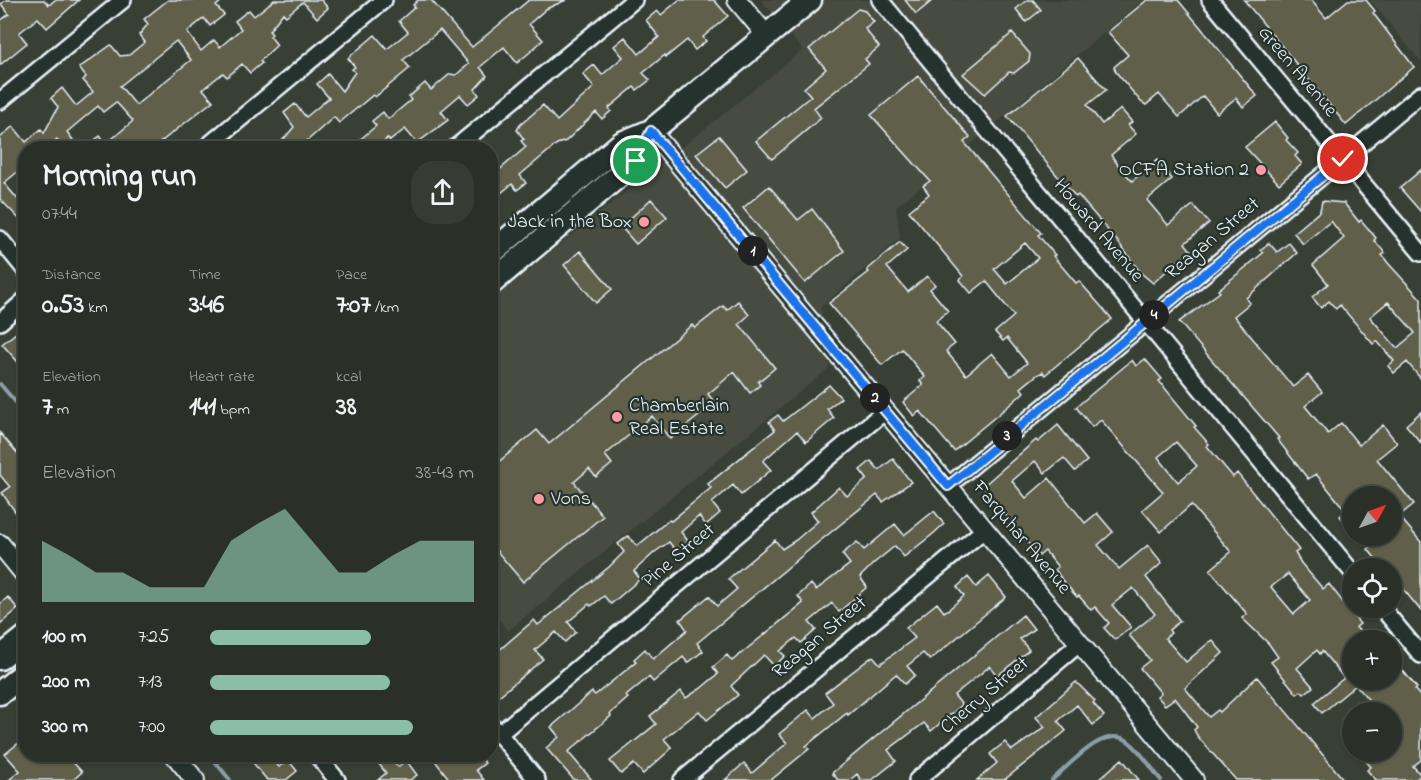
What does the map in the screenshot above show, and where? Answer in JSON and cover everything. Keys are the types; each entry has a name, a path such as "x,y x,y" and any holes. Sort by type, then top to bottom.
{"main road":[{"path":"498,247 622,142 651,131 810,0"},
{"path":"498,277 636,161 651,131"},
{"path":"0,658 18,643"},
{"path":"0,693 18,678"}],"street":[{"path":"0,101 123,0"},
{"path":"213,141 384,0"},
{"path":"463,141 634,0"},
{"path":"736,0 766,36"},
{"name":"Howard Avenue","path":"880,0 1342,560"},
{"name":"Green Avenue","path":"1210,0 1421,253"},
{"name":"Reagan Street","path":"948,486 1421,94"},
{"name":"Farquhar Avenue","path":"651,131 1194,780"},
{"path":"0,239 18,261"},
{"path":"0,322 18,306"},
{"name":"Pine Street","path":"498,727 885,411"},
{"name":"Reagan Street","path":"682,780 985,529"},
{"path":"0,544 18,566"},
{"path":"1390,618 1421,655"},
{"name":"Cherry Street","path":"916,780 1080,644"},
{"path":"498,733 537,780"},
{"path":"180,762 195,780"},
{"path":"322,762 337,780"}],"shaded area":[{"path":"761,0 1143,0 896,207 900,238 821,307 829,368 508,631 498,618 498,294 803,50"},
{"path":"1370,0 1421,0 1421,62"}],"building":[{"path":"6,0 44,0 49,5 55,0 79,0 47,28 38,18 19,33 27,43 0,65 0,21 9,14 1,4"},
{"path":"168,0 223,0 216,6 224,15 210,26 204,18 187,32 201,51 214,40 220,47 241,29 235,21 249,10 254,16 274,0 321,0 328,8 317,18 303,2 286,16 283,13 269,31 277,45 260,61 262,63 250,73 242,64 227,77 223,73 203,89 213,101 162,141 110,141 133,121 116,102 103,112 98,106 67,132 72,141 57,139 55,141 27,141 41,129 44,133 58,107 51,98 62,88 76,106 93,92 83,80 86,77 79,68 111,45 120,56 129,55 145,42 139,35 148,24 144,19","holes":["176,41 191,60 136,105 120,86"]},
{"path":"418,0 431,0 472,47 529,0 566,0 546,9 529,24 543,40 517,63 504,47 480,67 487,76 475,89 479,95 468,104 460,95 441,111 448,120 420,141 415,141 405,129 390,141 387,138 385,141 358,141 376,126 372,121 383,112 388,119 411,100 409,97 425,83 431,90 450,74 456,75 469,64 440,30 403,60 410,68 339,123 334,117 307,141 282,141 294,127 284,113 295,104 306,117 329,98 317,84 328,74 342,91 355,72 352,69 355,67 348,58 375,35 387,49 408,32 399,21 415,7 413,5"},
{"path":"679,0 714,0 728,16 703,37 706,41 695,50 687,40 666,57 665,55 643,73 650,80 637,90 634,87 609,108 611,111 602,119 596,112 566,141 557,144 520,175 526,183 517,190 512,184 498,195 498,171 526,147 521,141 524,139 517,130 520,125 543,105 557,121 594,87 583,74 594,65 602,75 623,57 614,46 625,37 639,54 659,37 646,20 657,11 661,15"},
{"path":"905,0 933,0 916,14"},
{"path":"1027,0 1033,0 1041,10 1026,22 1016,9"},
{"path":"1147,0 1178,0 1257,96 1243,107 1236,98 1217,113 1203,96 1179,117 1159,94 1146,105 1141,102 1116,72 1114,67 1128,55 1108,32"},
{"path":"1244,0 1311,0 1326,18 1348,0 1366,0 1375,11 1373,13 1414,67 1346,125"},
{"path":"858,9 865,11 874,22 865,29 879,47 865,59 869,64 814,108 821,118 772,159 756,141 811,96 804,88 826,69 809,49"},
{"path":"1012,33 1030,54 1029,61 1014,73 1009,72 985,94 963,74"},
{"path":"1078,58 1106,90 1087,105 1102,124 1121,109 1132,122 1128,125 1136,134 1111,155 1119,166 1132,181 1157,160 1172,179 1147,200 1168,225 1193,205 1209,223 1185,243 1192,252 1153,283 1141,273 1078,195 1076,197 1007,116"},
{"path":"918,76 970,137 964,142 1041,233 1038,235 1055,255 1053,256 1076,283 1079,281 1112,319 1045,375 1043,372 1037,375 1021,388 1024,392 954,451 920,411 914,416 903,402 923,385 920,381 925,377 902,349 882,365 829,303 869,272 867,270 900,242 907,250 887,267 908,292 927,276 935,285 930,289 948,311 936,321 955,344 946,351 966,375 992,353 1011,376 1027,363 1007,338 1003,341 995,332 1014,316 986,281 971,293 960,280 963,276 909,211 929,194 923,186 930,181 871,115","holes":["1025,243 1038,258 1007,284 994,269"]},
{"path":"1275,122 1288,138 1286,140 1298,153 1295,156 1302,164 1279,184 1245,147"},
{"path":"13,126 25,141 18,141 18,172 4,183 18,200 18,218 0,199 0,138"},
{"path":"100,136 104,141 93,141"},
{"path":"719,136 747,170 725,188 696,154"},
{"path":"1421,170 1421,212 1400,188"},
{"path":"769,186 798,220 812,209 844,251 805,283 743,208"},
{"name":"Jack in the Box","path":"651,199 667,217 636,244 621,227"},
{"path":"1322,201 1344,203 1376,238 1374,240 1385,253 1382,255 1388,263 1421,299 1421,379 1407,362 1394,373 1388,366 1394,361 1377,341 1373,344 1340,305 1336,309 1329,301 1321,308 1312,297 1328,284 1313,265 1344,238 1331,221 1303,244 1294,233 1320,211","holes":["1388,302 1415,333 1397,348 1370,317"]},
{"path":"1269,243 1277,252 1289,243 1297,253 1246,298 1250,303 1234,316 1293,387 1308,375 1322,392 1305,406 1328,434 1341,423 1359,445 1383,425 1397,443 1377,459 1399,486 1342,486 1342,506 1316,474 1308,479 1277,439 1279,438 1179,322 1220,292 1218,290 1263,253 1260,250"},
{"path":"580,251 612,289 596,303 564,265"},
{"path":"738,301 749,315 739,324 775,368 758,382 760,385 750,393 734,372 708,394 715,403 670,439 652,416 605,455 612,464 596,477 589,469 574,482 603,516 523,582 498,552 498,462 537,430 549,444 692,325 695,328 723,306 727,310"},
{"path":"18,331 18,362 2,344"},
{"path":"1145,359 1162,379 1159,381 1209,444 1207,446 1233,477 1237,473 1299,550 1295,553 1301,563 1323,589 1329,584 1342,601 1342,618 1355,618 1360,624 1356,627 1359,630 1342,630 1342,676 1322,651 1320,654 1317,650 1297,668 1313,687 1304,694 1301,691 1297,694 1271,662 1278,657 1269,644 1242,618 1247,614 1210,570 1231,552 1191,505 1161,532 1142,510 1163,492 1101,420 1092,427 1076,407 1132,360 1136,366","holes":["1176,442 1197,466 1178,482 1158,457","1288,574 1310,600 1294,614 1271,587"]},
{"path":"829,385 841,398 827,409 834,418 806,442 797,431 763,461 771,470 741,495 733,485 712,503 720,513 706,525 699,516 681,532 688,541 676,551 669,542 634,571 640,579 611,604 604,596 591,606 589,604 568,622 576,632 565,642 556,632 535,650 543,659 499,696 498,651 534,620 538,625 609,567 624,552 618,544 628,536 637,546 711,488 708,484 775,430 769,422 778,415 783,421"},
{"path":"1421,412 1421,443 1406,425"},
{"path":"1058,425 1087,461 1075,471 1064,458 1045,473 1035,461 1012,481 1026,498 1049,478 1085,523 1097,513 1113,532 1098,545 1119,569 1148,545 1162,563 1146,577 1180,621 1169,630 1171,633 1165,638 1186,662 1212,640 1223,653 1185,688 1209,717 1218,710 1220,712 1257,677 1344,780 1236,780 1198,737 1194,730 1197,727 1175,698 1165,705 1157,696 1161,693 1140,668 1150,660 1129,635 1155,614 1133,588 1112,605 1131,627 1115,640 1104,628 1109,623 1095,607 1091,610 1079,596 1077,597 1062,580 1055,569 1058,567 1045,551 1039,556 1023,537 983,486 1036,440 1038,442"},
{"path":"0,433 18,454 18,516 2,493 10,487 0,475"},
{"path":"893,459 911,482 883,502 877,495 815,545 697,643 703,651 688,663 683,657 653,682 649,677 626,696 628,698 610,714 611,716 568,752 592,780 574,780 546,748 559,737 551,727 592,692 595,695 636,662 634,659 645,649 653,659 687,630 680,620 709,596 717,606 737,589 728,579 775,540 782,549 796,540 818,521 811,512 839,487 847,496 867,479 860,470 871,461 879,470"},
{"path":"1402,489 1414,504 1402,514"},
{"path":"934,511 944,524 933,534 904,557 895,546 874,563 860,577 867,587 839,612 832,603 809,622 816,630 801,643 796,638 780,651 785,656 774,666 764,655 731,686 738,695 707,720 699,711 664,739 672,748 643,774 634,764 621,774 610,761 656,724 650,716 681,691 686,698 700,689 718,674 713,667 727,655 732,661 803,603 798,596 811,584 816,590 850,564 842,554 857,542 864,550 895,524 904,535"},
{"path":"1402,520 1421,542 1421,611 1402,587 1402,558 1375,558 1368,549 1372,546 1402,546"},
{"path":"989,576 1006,597 930,660 923,653 907,666 915,675 905,684 896,674 848,715 847,713 806,746 809,749 771,780 725,780 744,763 752,773 787,743 779,734 808,710 815,718 833,703 825,693 873,656 880,664 915,638 906,628 937,603 944,612 949,609 964,596 957,587 968,577 976,587"},
{"path":"8,597 18,609 0,624 0,604"},
{"path":"1023,615 1034,629 1020,639 1029,650 997,676 990,666 954,695 962,705 931,731 924,723 888,750 896,761 872,780 861,780 857,774 850,780 838,780 832,773"},
{"path":"1402,669 1417,688 1415,690 1421,697 1421,760 1413,766 1421,775 1415,780 1376,780 1367,770 1371,767 1367,762 1402,762 1402,702 1370,702 1360,690 1402,690"},
{"path":"1342,680 1342,690 1350,690 1322,713 1314,703"},
{"path":"1076,682 1095,701 1093,703 1104,716 1093,725 1077,705 1058,721 1066,731 1004,780 977,780 997,763 990,754 1005,742 1012,750 1045,727 1036,717"},
{"path":"18,743 18,762 73,762 82,772 73,780 9,780 20,771 5,754"},
{"path":"1122,759 1139,780 1098,780"},
{"path":"252,762 275,762 279,767 290,762 297,771 286,780 267,780"},
{"path":"377,762 394,762 398,767 407,762 417,775 410,780 378,780 386,773"},
{"path":"436,762 485,763 476,770 484,780 450,780"}],"waterway":[{"path":"0,384 18,405"},
{"path":"1052,780 1088,748 1109,738 1119,737 1133,745 1161,780"},
{"path":"215,762 230,780"}],"place":[{"name":"OCFA Station 2","path":"1261,170"},
{"name":"Jack in the Box","path":"644,222"},
{"name":"Chamberlain Real Estate","path":"617,417"},
{"name":"Vons","path":"539,499"}],"route":[{"path":"636,161 651,131 948,486 1343,159"}]}
